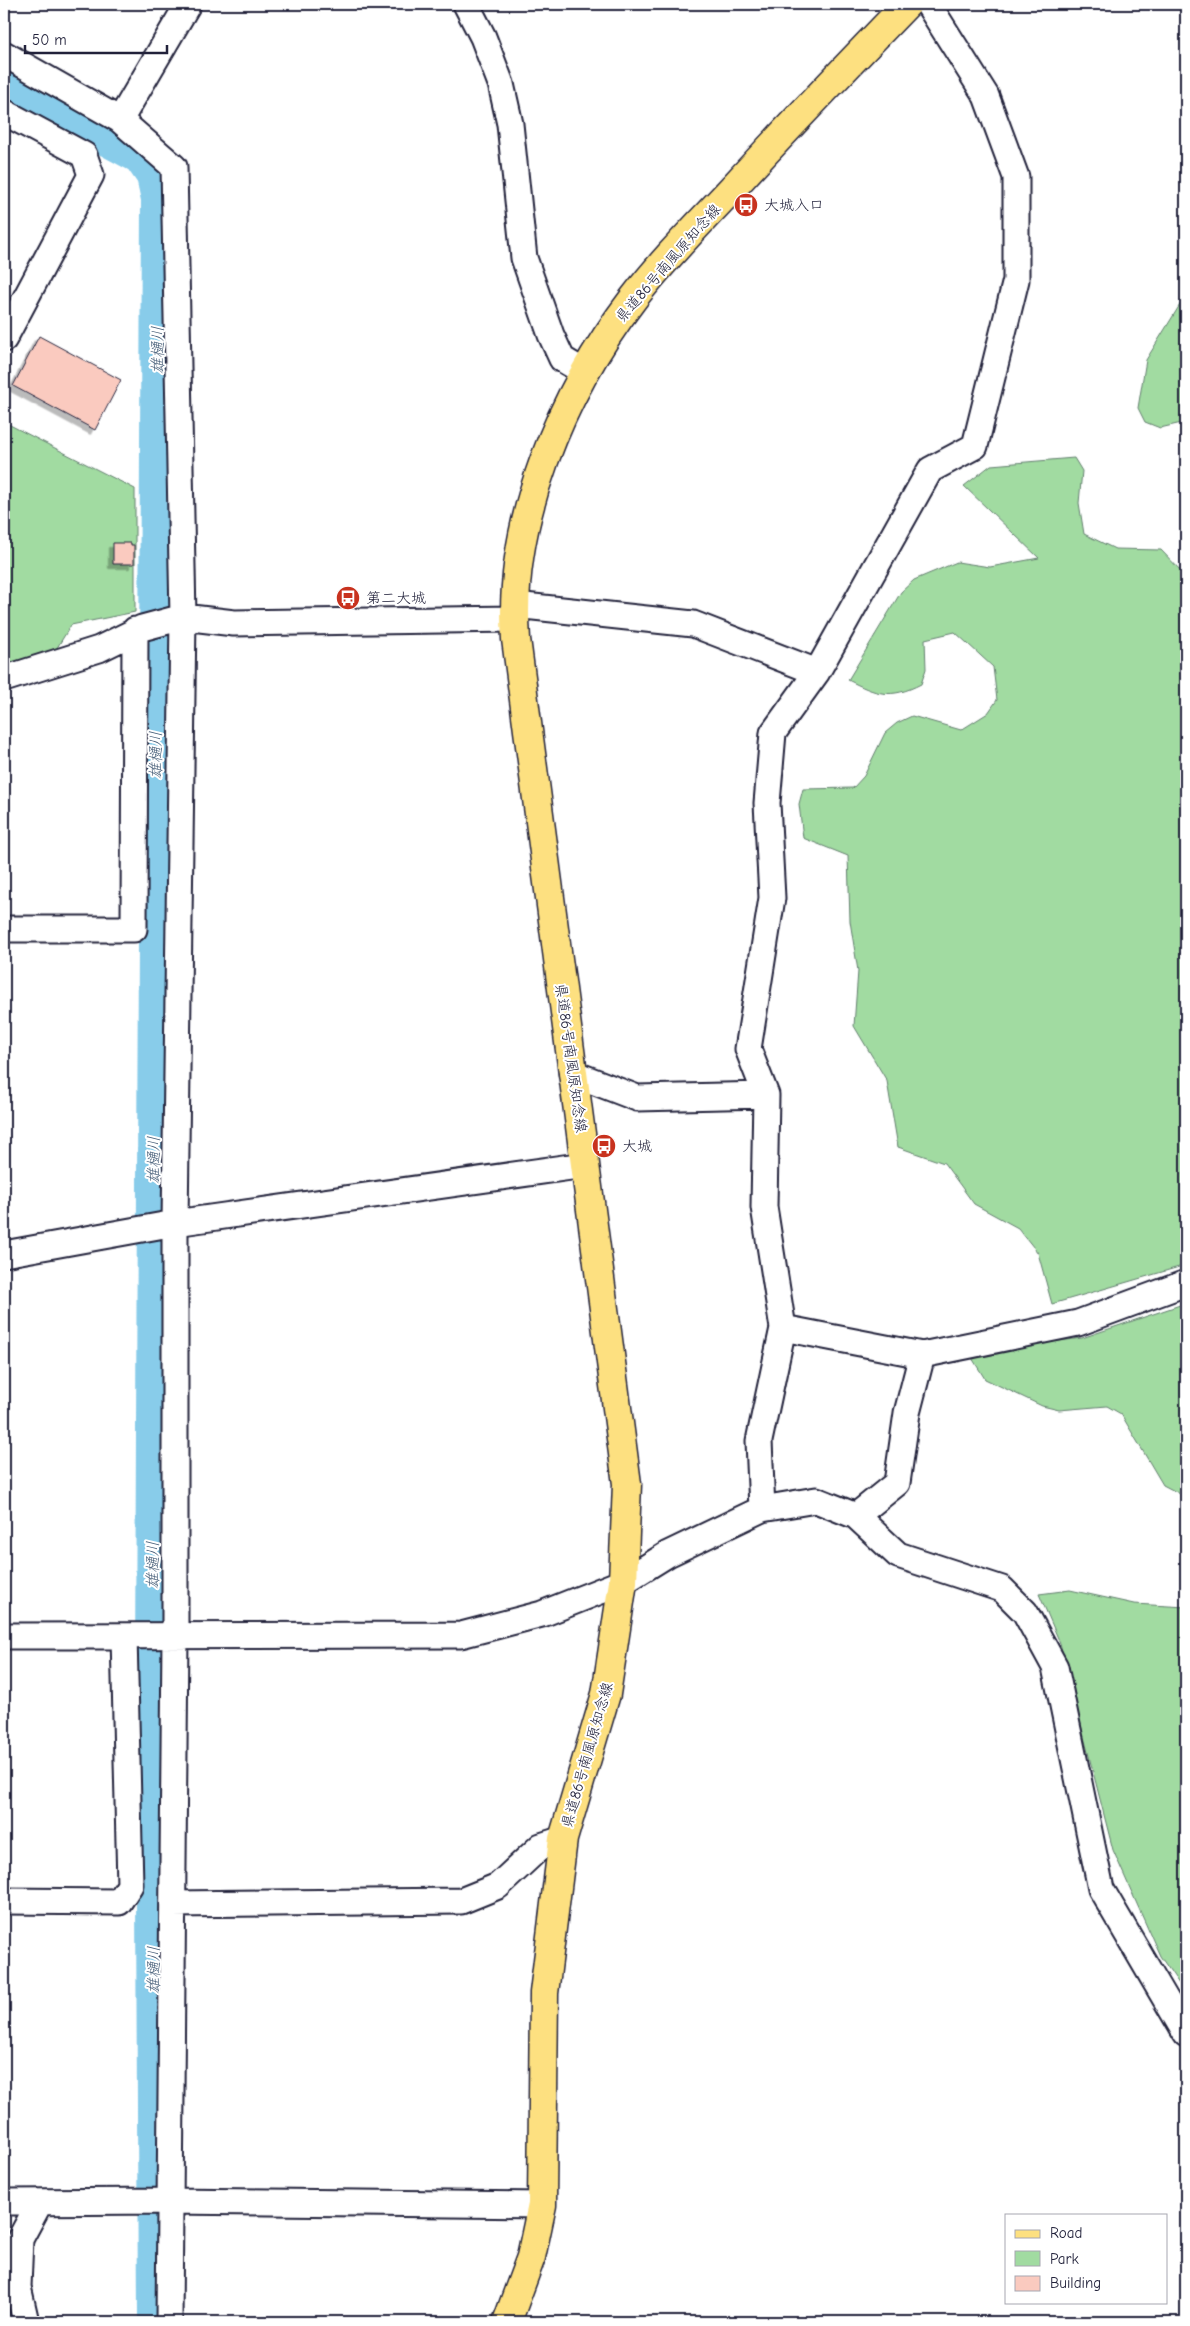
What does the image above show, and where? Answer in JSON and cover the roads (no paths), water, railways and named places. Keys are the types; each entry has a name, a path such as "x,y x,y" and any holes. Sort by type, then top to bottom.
{"main road":[{"name":"県道86号南風原知念線","path":"507,2322 531,2257 542,2205 544,1993 563,1839 606,1694 623,1582 627,1484 523,700 514,612 523,541 535,485 562,419 584,372 634,298 684,241 907,4"}],"street":[{"path":"120,120 188,4"},
{"path":"466,4 483,37 500,84 510,124 524,258 551,335 562,360 584,372"},
{"path":"762,1509 759,1441 783,1328 764,1207 766,1095 748,1049 772,898 767,803 773,733 817,672 930,470 975,446 1016,280 1016,177 986,96 928,4"},
{"path":"4,54 120,120 174,167 178,618 162,1225 175,1634 173,1904 158,2201 169,2322"},
{"path":"4,112 84,155 90,175 4,339"},
{"path":"4,679 98,649 138,629 178,618 234,623 514,612 693,624 817,672"},
{"path":"4,929 134,929 138,629"},
{"path":"572,1073 637,1098 766,1095"},
{"path":"4,1254 162,1225 585,1165"},
{"path":"783,1328 922,1355 1078,1323 1186,1283"},
{"path":"856,1516 897,1483 907,1412 922,1355"},
{"path":"4,1636 175,1634 461,1635 542,1614 623,1582 668,1554 762,1509 816,1500 856,1516 898,1556 1002,1589 1025,1612 1055,1667 1101,1889 1186,2034"},
{"path":"4,1901 119,1902 130,1885 124,1636"},
{"path":"173,1904 461,1901 498,1886 541,1846 563,1839"},
{"path":"4,2202 158,2201 542,2205"},
{"path":"26,2322 18,2287 20,2240 40,2202"}],"waterway":[{"name":"雄樋川","path":"4,84 140,157 153,176 158,199 152,1678 155,2322"}],"place":[{"name":"大城入口","path":"746,205"},
{"name":"第二大城","path":"348,598"},
{"name":"大城","path":"604,1146"}]}
